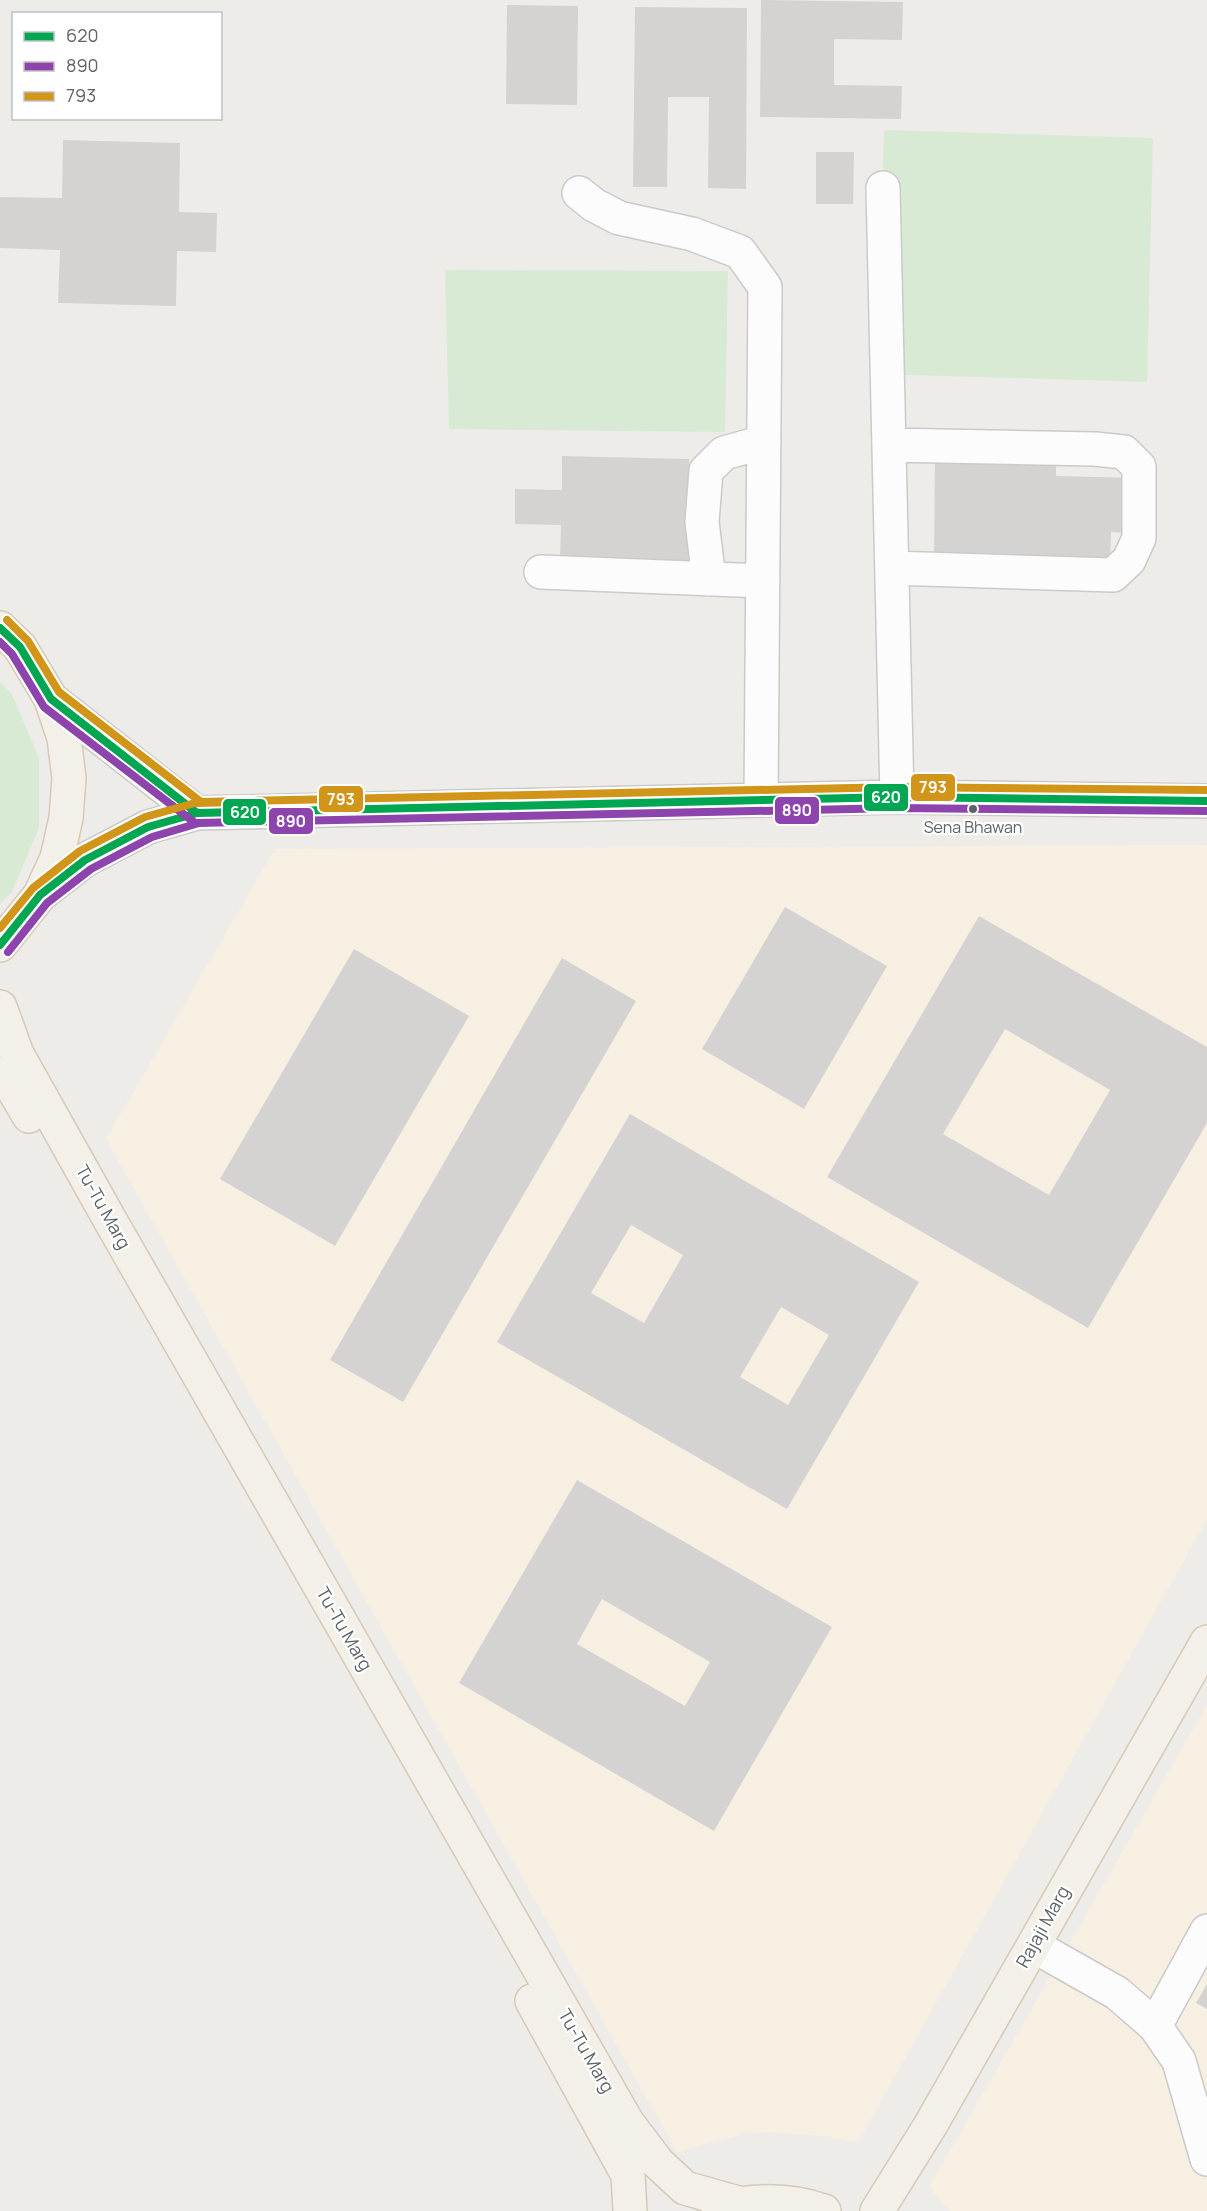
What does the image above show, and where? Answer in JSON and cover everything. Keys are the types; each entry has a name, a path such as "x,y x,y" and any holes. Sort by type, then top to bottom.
{"main road":[{"path":"0,628 20,647 51,699 64,738 69,778 66,818 57,858 40,895 0,945"},
{"name":"Tu-Tu Marg","path":"0,1007 17,1054 110,1220 627,2122 658,2163 685,2188 724,2207 770,2201 803,2204 824,2211"},
{"name":"Tu-Tu Marg","path":"0,1074 12,1088 269,1532 524,1987 628,2175 630,2211"},
{"name":"Rajaji Marg","path":"877,2211 930,2126 1207,1642"}],"street":[{"path":"883,188 897,797"},
{"path":"579,193 594,205 619,218 692,234 740,252 765,287 761,800"},
{"path":"709,579 702,522 706,471 724,453 764,442"},
{"path":"890,445 1095,448 1124,452 1138,467 1139,538 1129,560 1113,574 892,568"},
{"path":"541,572 762,581"},
{"path":"51,699 197,813"},
{"path":"40,895 85,860 148,827 197,813 897,797 1207,801"},
{"path":"1155,2026 1207,1931"},
{"path":"1034,1946 1117,1993 1155,2026 1179,2061 1207,2159"}],"shaded area":[{"path":"1207,845 1207,1519 858,2142 815,2135 749,2132 677,2152 106,1139 275,849"},
{"path":"1207,1705 1207,2211 950,2211 929,2187"}],"green space":[{"path":"884,130 1153,138 1147,382 878,374"},
{"path":"445,270 728,271 725,432 449,429"},
{"path":"0,682 12,694 39,758 39,828 12,892 0,904"}],"building":[{"path":"761,0 903,2 902,40 834,39 834,85 902,86 901,119 760,117"},
{"path":"507,5 578,6 577,105 506,104"},
{"path":"635,7 747,8 746,189 708,188 709,97 668,97 667,187 633,187"},
{"path":"63,140 180,143 179,212 217,213 216,252 177,251 176,306 58,303 60,250 0,248 0,197 62,198"},
{"path":"816,152 854,152 853,204 816,204"},
{"path":"935,450 1056,463 1056,476 1136,478 1135,533 1111,532 1110,564 934,561"},
{"path":"562,456 689,459 690,561 560,558 561,525 515,524 515,489 562,490"},
{"path":"785,907 887,966 804,1109 702,1049"},
{"path":"979,916 1207,1047 1207,1123 1088,1328 827,1177","holes":["1005,1029 1110,1090 1049,1195 943,1134"]},
{"path":"354,949 469,1016 335,1246 220,1179"},
{"path":"562,958 636,1001 403,1402 330,1360"},
{"path":"630,1114 919,1282 787,1509 497,1342","holes":["631,1225 683,1255 644,1323 591,1293","781,1307 829,1335 788,1405 740,1377"]},
{"path":"577,1480 832,1627 714,1831 459,1683","holes":["602,1599 710,1662 685,1706 577,1644"]},
{"path":"1207,1984 1207,2009 1196,2003"}],"transit line":[{"name":"793","path":"7,620 28,641 59,692 201,802 897,787 1207,790"},
{"name":"620","path":"0,628 20,647 51,699 197,813 897,797 1207,801"},
{"name":"890","path":"0,642 12,654 44,707 195,823 897,808 1207,811"},
{"name":"793","path":"0,928 33,888 80,851 145,817 195,803 239,802"},
{"name":"620","path":"0,945 40,895 85,860 148,827 197,813 239,812"},
{"name":"890","path":"8,952 47,903 91,869 152,837 199,823 239,822"}],"place":[{"name":"Sena Bhawan","path":"973,809"}]}
